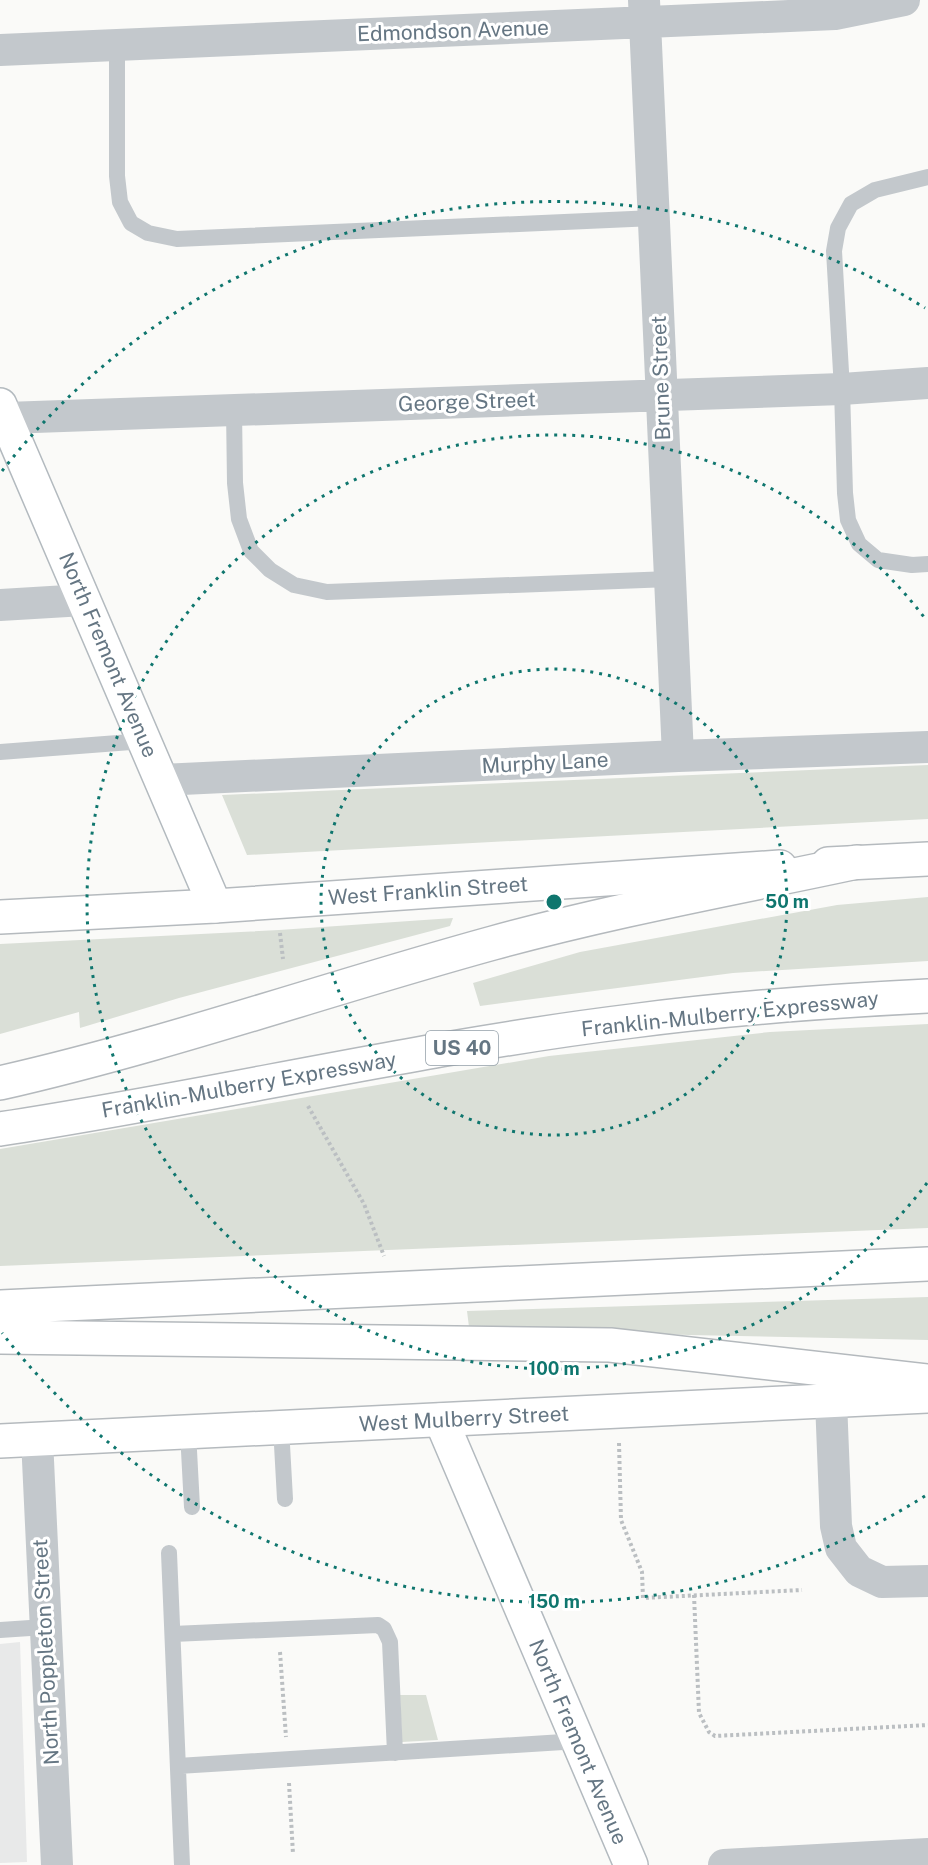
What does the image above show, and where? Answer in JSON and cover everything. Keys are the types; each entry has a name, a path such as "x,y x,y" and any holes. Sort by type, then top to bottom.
{"main road":[{"name":"North Fremont Avenue","path":"3,411 11,455 84,600 215,906"},
{"name":"West Franklin Street","path":"0,917 215,906 928,859"},
{"path":"0,1083 176,1036 494,943 624,911 857,862"},
{"name":"Franklin-Mulberry Expressway","path":"0,1129 488,1043 631,1021 772,1006 928,996"},
{"path":"0,1307 928,1264"},
{"path":"0,1337 610,1345 928,1382"},
{"name":"West Mulberry Street","path":"0,1441 928,1396"},
{"name":"North Fremont Avenue","path":"441,1420 631,1865"}],"street":[{"name":"Edmondson Avenue","path":"0,50 117,45 644,11 835,7 904,0"},
{"name":"Brune Street","path":"644,11 678,756"},
{"name":"George Street","path":"3,411 234,410 842,389 928,383"},
{"path":"0,605 84,600"},
{"name":"Murphy Lane","path":"161,780 928,747"},
{"path":"831,1401 840,1548 859,1572 882,1582 928,1581"},
{"name":"North Poppleton Street","path":"37,1439 57,1865"},
{"path":"724,1865 928,1854"}],"lane":[{"path":"117,45 117,176 120,202 131,223 148,233 177,239 654,218"},
{"path":"928,177 875,190 851,204 838,228 834,251 848,520 859,544 878,560 912,565 928,564"},
{"path":"234,410 235,483 239,519 251,551 270,570 294,585 327,592 670,579"},
{"path":"0,752 144,741"},
{"path":"281,1427 285,1500"},
{"path":"188,1432 192,1507"},
{"path":"169,1553 182,1865"},
{"path":"173,1634 378,1625 384,1629 390,1642 395,1753"},
{"path":"0,1630 45,1627"},
{"path":"178,1766 579,1742"}],"path":[{"path":"279,926 282,958"},
{"path":"306,1103 364,1204 384,1256"},
{"path":"619,1442 621,1520 642,1572 643,1598 802,1590"},
{"path":"694,1595 699,1713 709,1732 715,1736 928,1725"}],"shaded area":[{"path":"928,765 928,819 247,855 222,795"},
{"path":"928,897 928,961 733,973 480,1006 473,983 580,952 837,905"},
{"path":"453,918 450,926 179,998 80,1028 79,1012 0,1034 0,944 279,930"},
{"path":"928,1024 928,1228 0,1266 0,1149 549,1056 770,1032"},
{"path":"928,1297 928,1340 469,1327 467,1311"},
{"path":"20,1642 27,1862 0,1863 0,1644"},
{"path":"400,1695 426,1695 438,1740 402,1742"}]}
